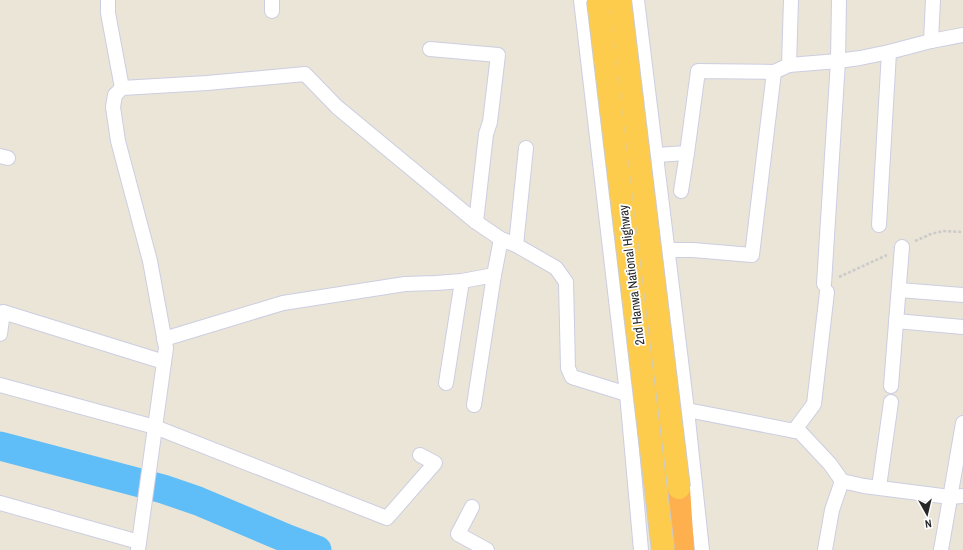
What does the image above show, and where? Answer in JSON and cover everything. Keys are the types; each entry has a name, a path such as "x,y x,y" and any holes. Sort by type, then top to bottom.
{"highway":[{"name":"2nd Hanwa National Highway","path":"598,0 663,550"},
{"name":"2nd Hanwa National Highway","path":"620,0 679,488 683,550"}],"street":[{"path":"108,0 108,12 122,88"},
{"path":"581,0 627,394 641,550"},
{"path":"638,0 687,410 702,550"},
{"path":"789,66 791,0"},
{"path":"794,431 814,404 826,288 838,61 839,0"},
{"path":"931,41 933,0"},
{"path":"681,191 698,71 774,72 789,66 860,58 963,35"},
{"path":"430,48 498,55 490,122 486,134 476,222"},
{"path":"879,225 889,52"},
{"path":"667,250 693,250 752,255 774,72"},
{"path":"0,503 139,546 166,348 150,261 118,141 113,107 115,95 122,88 207,83 305,74 337,107 476,222 501,240 516,245 556,268 566,282 568,368 572,377 687,410 800,432 830,464 842,481 864,486 957,497"},
{"path":"516,245 526,148"},
{"path":"656,155 687,153"},
{"path":"474,405 494,275 501,240"},
{"path":"891,386 902,248"},
{"path":"164,339 283,303 405,284 462,281 494,275"},
{"path":"446,383 462,281"},
{"path":"899,290 963,295"},
{"path":"0,334 3,312 164,362"},
{"path":"896,321 963,327"},
{"path":"0,385 155,427 386,518 435,463 420,455"},
{"path":"879,487 891,402"},
{"path":"941,550 957,497 963,423"},
{"path":"825,550 832,510 842,481"},
{"path":"472,507 458,534 486,550"}],"waterway":[{"path":"0,446 163,489 198,501 317,550"}]}
